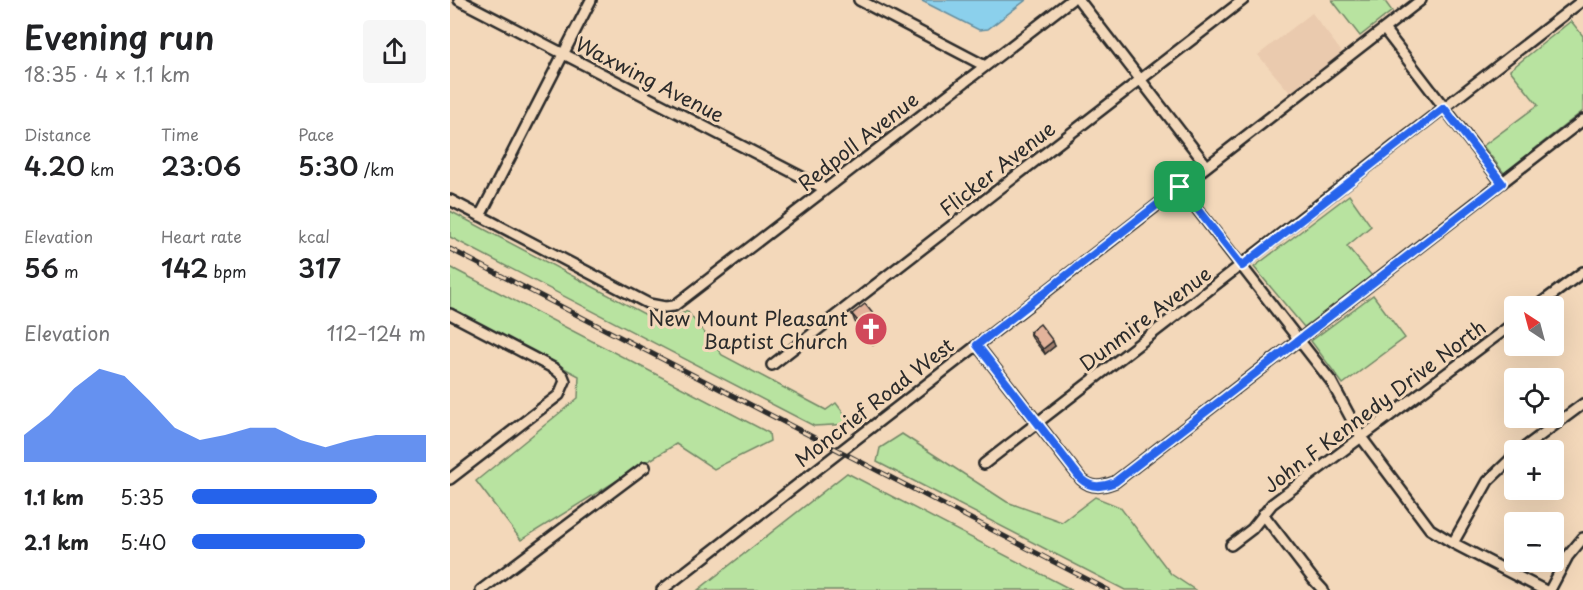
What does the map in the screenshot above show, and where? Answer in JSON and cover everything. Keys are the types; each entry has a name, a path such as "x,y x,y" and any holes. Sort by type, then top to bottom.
{"street":[{"name":"Waxwing Avenue","path":"459,0 825,189"},
{"path":"450,200 480,216 591,0"},
{"path":"859,0 985,66"},
{"name":"Redpoll Avenue","path":"480,216 649,304 674,306 1071,0"},
{"path":"1079,0 1207,166"},
{"name":"Flicker Avenue","path":"772,365 1243,0"},
{"name":"Moncrief Road West","path":"662,590 1421,0"},
{"name":"Dunmire Avenue","path":"984,465 1583,0"},
{"path":"1384,29 1502,183"},
{"path":"977,345 1087,485 1095,487 1115,482 1583,120"},
{"path":"1180,187 1331,381 1361,437 1430,529 1544,590"},
{"path":"1551,296 1583,272"},
{"path":"450,314 555,369 565,381 559,395 450,479"},
{"name":"John F Kennedy Drive North","path":"1231,545 1252,529 1272,504 1504,330"},
{"path":"1534,440 1583,404"},
{"path":"1453,543 1488,481 1504,466"},
{"path":"481,590 645,467"},
{"path":"1263,514 1323,590"},
{"path":"1550,590 1568,556 1583,538"}],"shaded area":[{"path":"1312,13 1344,55 1292,95 1258,55"}],"green space":[{"path":"1332,0 1384,0 1392,11 1360,36"},
{"path":"1571,21 1583,36 1583,111 1504,173 1483,146 1538,105 1510,70"},
{"path":"1349,195 1371,226 1347,246 1372,276 1304,327 1254,267"},
{"path":"450,211 663,324 687,311 722,355 826,410 836,403 852,424 814,426 450,237"},
{"path":"450,267 769,433 770,441 714,469 676,444 521,540 476,481 578,398 579,376 450,308"},
{"path":"1373,295 1405,338 1343,384 1311,341"},
{"path":"902,434 1007,502 1062,522 1095,497 1120,507 1171,574 1195,590 1125,590 877,462 880,448"},
{"path":"847,473 1072,590 698,590"}],"water":[{"path":"920,0 1026,0 988,29 979,30"}],"building":[{"path":"865,304 883,326 870,336 852,314"},
{"path":"1040,324 1053,341 1043,349 1030,332"}],"railway":[{"path":"450,249 1108,590"}],"place":[{"name":"New Mount Pleasant Baptist Church","path":"871,329"}],"route":[{"path":"1444,108 1502,183 1115,482 1095,487 1087,485 977,345 1180,187 1242,266 1444,108"}]}
